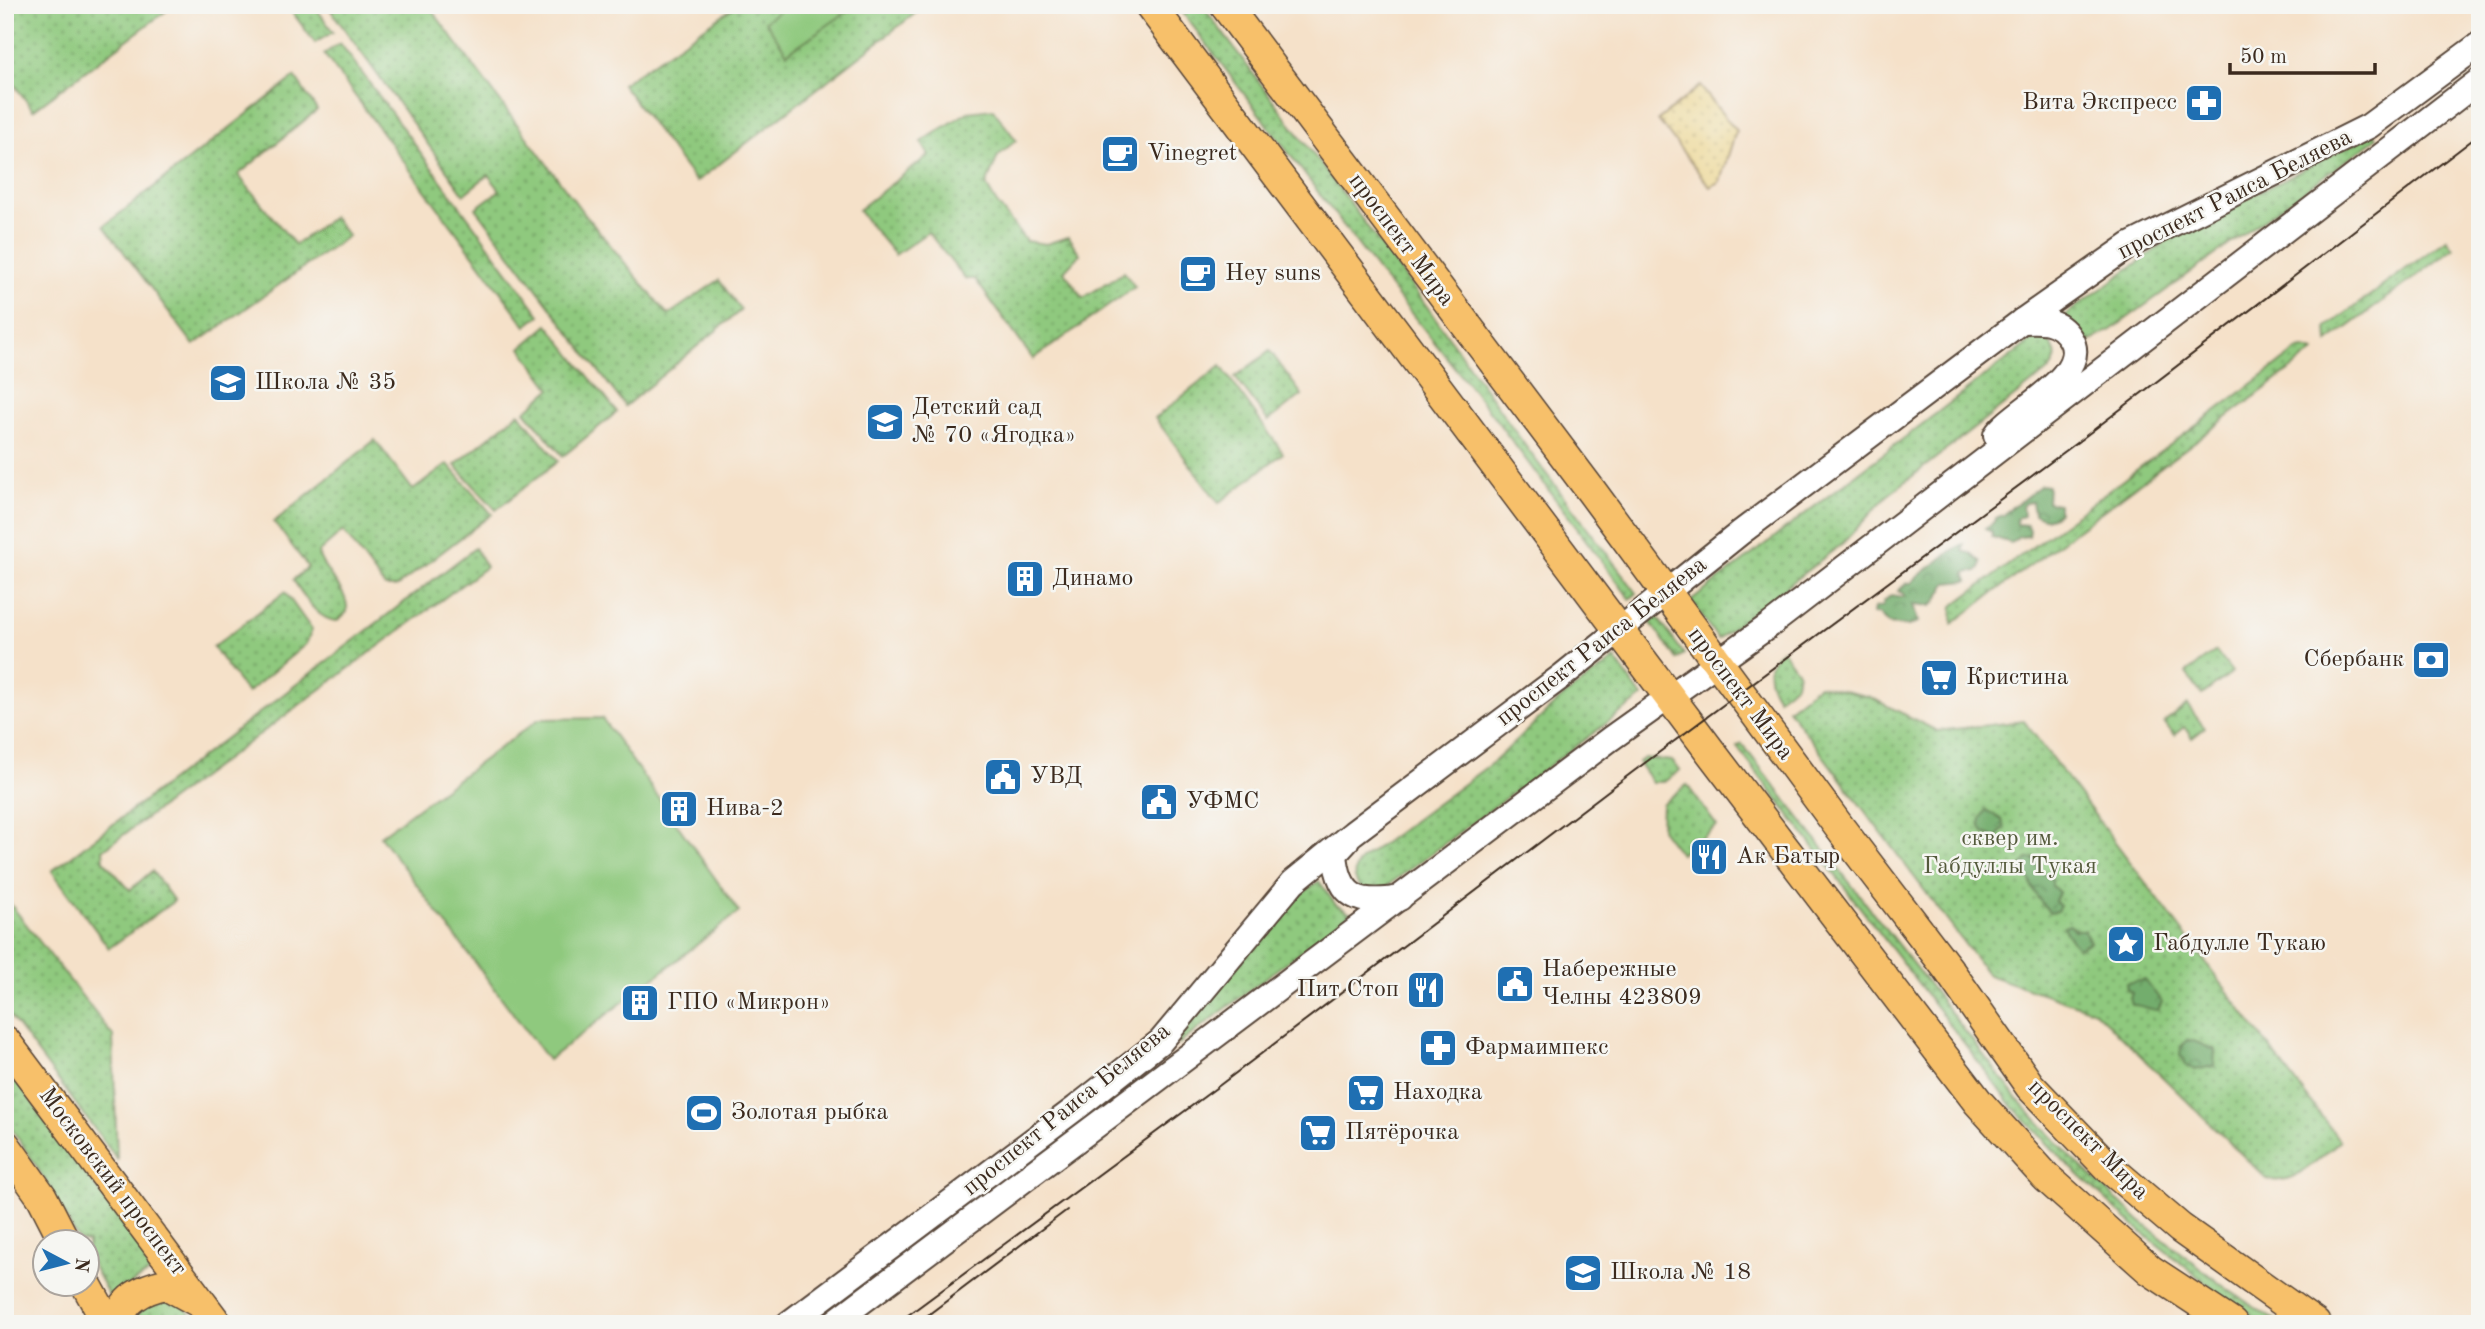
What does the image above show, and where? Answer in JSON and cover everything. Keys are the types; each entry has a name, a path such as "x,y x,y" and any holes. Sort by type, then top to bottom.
{"main road":[{"path":"1150,5 1857,945 1995,1121 2046,1177 2150,1270 2232,1324"},
{"name":"проспект Мира","path":"1225,5 1948,969 2030,1086 2107,1166 2179,1228 2315,1324"},
{"name":"Московский проспект","path":"5,1041 209,1313"},
{"path":"5,1145 42,1197 58,1228"},
{"path":"120,1324 119,1319 129,1301 145,1288 166,1283 209,1313"},
{"path":"94,1298 108,1324"}],"street":[{"name":"проспект Раиса Беляева","path":"788,1324 1161,1041 1293,882 1353,833 1562,676 1740,533 2022,321 2130,245 2369,126 2480,44"},
{"name":"проспект Раиса Беляева","path":"832,1324 1610,739 1717,663 1975,469 2480,80"},
{"path":"1975,469 1998,431 2066,374 2073,356 2072,342 2064,330 2047,320 2022,321"},
{"path":"1353,833 1335,854 1337,873 1345,889 1357,899 1375,902 1399,898"}],"green space":[{"path":"5,5 174,5 33,110 5,72"},
{"path":"297,5 314,5 333,32 315,43 290,9"},
{"path":"327,5 428,5 582,211 668,315 719,280 741,310 625,406 476,208 500,190 488,175 464,194"},
{"path":"737,5 917,5 921,9 696,182 622,84"},
{"path":"788,5 854,7 787,53 765,21"},
{"path":"1177,5 1202,5 1434,316 1529,451 1637,593 1630,599 1491,413 1383,278"},
{"path":"340,43 540,315 526,326 324,54"},
{"path":"295,77 317,110 238,175 295,245 333,217 348,236 194,345 104,226"},
{"path":"993,109 1016,140 998,156 986,185 1026,241 1046,244 1068,237 1080,254 1064,271 1083,298 1124,272 1135,287 1033,359 975,279 965,279 928,232 895,255 858,210 929,155 921,142 968,112"},
{"path":"2374,133 2377,138 2111,330 2082,346 2061,318 2177,234"},
{"path":"2447,239 2454,248 2328,342 2327,327"},
{"path":"548,325 617,412 563,456 525,411 551,389 521,348"},
{"path":"2047,340 2055,351 2054,362 2049,370 1887,496 1843,543 1718,639 1691,601 2031,341"},
{"path":"2298,350 2314,352 1952,624 1953,606"},
{"path":"1270,351 1302,395 1268,421 1235,377"},
{"path":"1221,366 1283,453 1219,503 1155,418"},
{"path":"519,413 558,461 496,510 455,465"},
{"path":"375,440 413,490 448,464 492,514 396,587 385,587 343,531 318,553 347,604 347,612 337,621 330,620 311,606 293,580 308,567 274,522"},
{"path":"2041,485 2048,486 2047,502 2059,504 2059,512 2050,518 2041,517 2034,514 2032,502 2025,503 2022,507 2023,516 2016,519 2017,524 2027,525 2029,536 2019,537 2011,543 1992,537 1992,532 1985,529 1995,518 2004,515"},
{"path":"1964,544 1963,551 1972,554 1981,562 1980,568 1965,573 1968,581 1947,583 1931,606 1913,604 1918,622 1909,626 1888,624 1879,614 1873,614 1874,608 1884,606 1883,602 1891,595 1905,597 1898,591"},
{"path":"475,548 486,567 103,850 104,861 130,890 152,871 174,901 109,948 52,871"},
{"path":"285,592 312,630 306,644 247,693 213,647"},
{"path":"1657,617 1684,654 1677,659 1650,622"},
{"path":"1782,650 1798,672 1796,684 1778,698 1771,685 1769,672 1772,660"},
{"path":"2216,651 2232,672 2202,695 2186,673"},
{"path":"1615,659 1642,697 1379,892 1362,891 1355,875 1356,867 1362,859 1496,760 1559,700"},
{"name":"сквер им. Габдуллы Тукая","path":"1819,685 1870,697 1937,731 2024,721 2340,1141 2297,1175 2277,1181 2267,1179 2095,1011 1988,975 1788,709"},
{"path":"2187,705 2205,728 2192,738 2184,727 2174,735 2164,722"},
{"path":"602,718 739,912 548,1060 380,836 539,719"},
{"path":"1742,744 2021,1103 2073,1159 2140,1221 2227,1289 2280,1324 2264,1324 2221,1295 2134,1226 2066,1163 2013,1107 1737,747"},
{"path":"1645,758 1672,761 1680,770 1664,782 1652,782 1638,762"},
{"path":"1687,785 1717,826 1680,854 1661,829 1662,804"},
{"path":"1986,810 2002,820 2005,827 1996,838 1984,833 1981,827 1980,821"},
{"path":"2028,859 2035,859 2040,871 2052,879 2052,886 2059,892 2055,901 2060,906 2057,911 2050,912 2047,909 2035,893 2030,880 2023,874 2022,866"},
{"path":"1319,881 1336,905 1351,913 1179,1044 1177,1039 1288,904"},
{"path":"5,897 113,1036 117,1159 5,1009"},
{"path":"2070,924 2074,930 2084,930 2090,942 2078,948 2066,933 2064,926"},
{"path":"2145,980 2162,1002 2158,1010 2132,1005 2132,993 2127,990 2126,983"},
{"path":"2187,1040 2215,1049 2214,1066 2195,1070 2185,1065 2180,1056 2181,1047"},
{"path":"5,1066 115,1212 155,1271 131,1284 114,1305 102,1283 102,1228 72,1228 37,1167 5,1119"},
{"path":"178,1297 197,1324 131,1324 149,1300"}],"sand":[{"path":"1700,86 1736,131 1720,181 1710,187 1658,120"}],"tram line":[{"path":"896,1324 1216,1088 1634,771 2079,441 2480,134"},
{"path":"916,1324 1067,1210"}],"place":[{"name":"Вита Экспресс","path":"2204,103"},
{"name":"Vinegret","path":"1120,154"},
{"name":"Hey suns","path":"1198,274"},
{"name":"Школа № 35","path":"228,383"},
{"name":"Детский сад № 70 «Ягодка»","path":"885,422"},
{"name":"Динамо","path":"1025,579"},
{"name":"Сбербанк","path":"2431,660"},
{"name":"Кристина","path":"1939,678"},
{"name":"УВД","path":"1003,777"},
{"name":"УФМС","path":"1159,802"},
{"name":"Нива-2","path":"679,809"},
{"name":"Ак Батыр","path":"1709,857"},
{"name":"Габдулле Тукаю","path":"2126,944"},
{"name":"Набережные Челны 423809","path":"1515,984"},
{"name":"Пит Стоп","path":"1426,990"},
{"name":"ГПО «Микрон»","path":"640,1003"},
{"name":"Фармаимпекс","path":"1438,1048"},
{"name":"Находка","path":"1366,1093"},
{"name":"Золотая рыбка","path":"704,1113"},
{"name":"Пятёрочка","path":"1318,1133"},
{"name":"Школа № 18","path":"1583,1273"}]}
